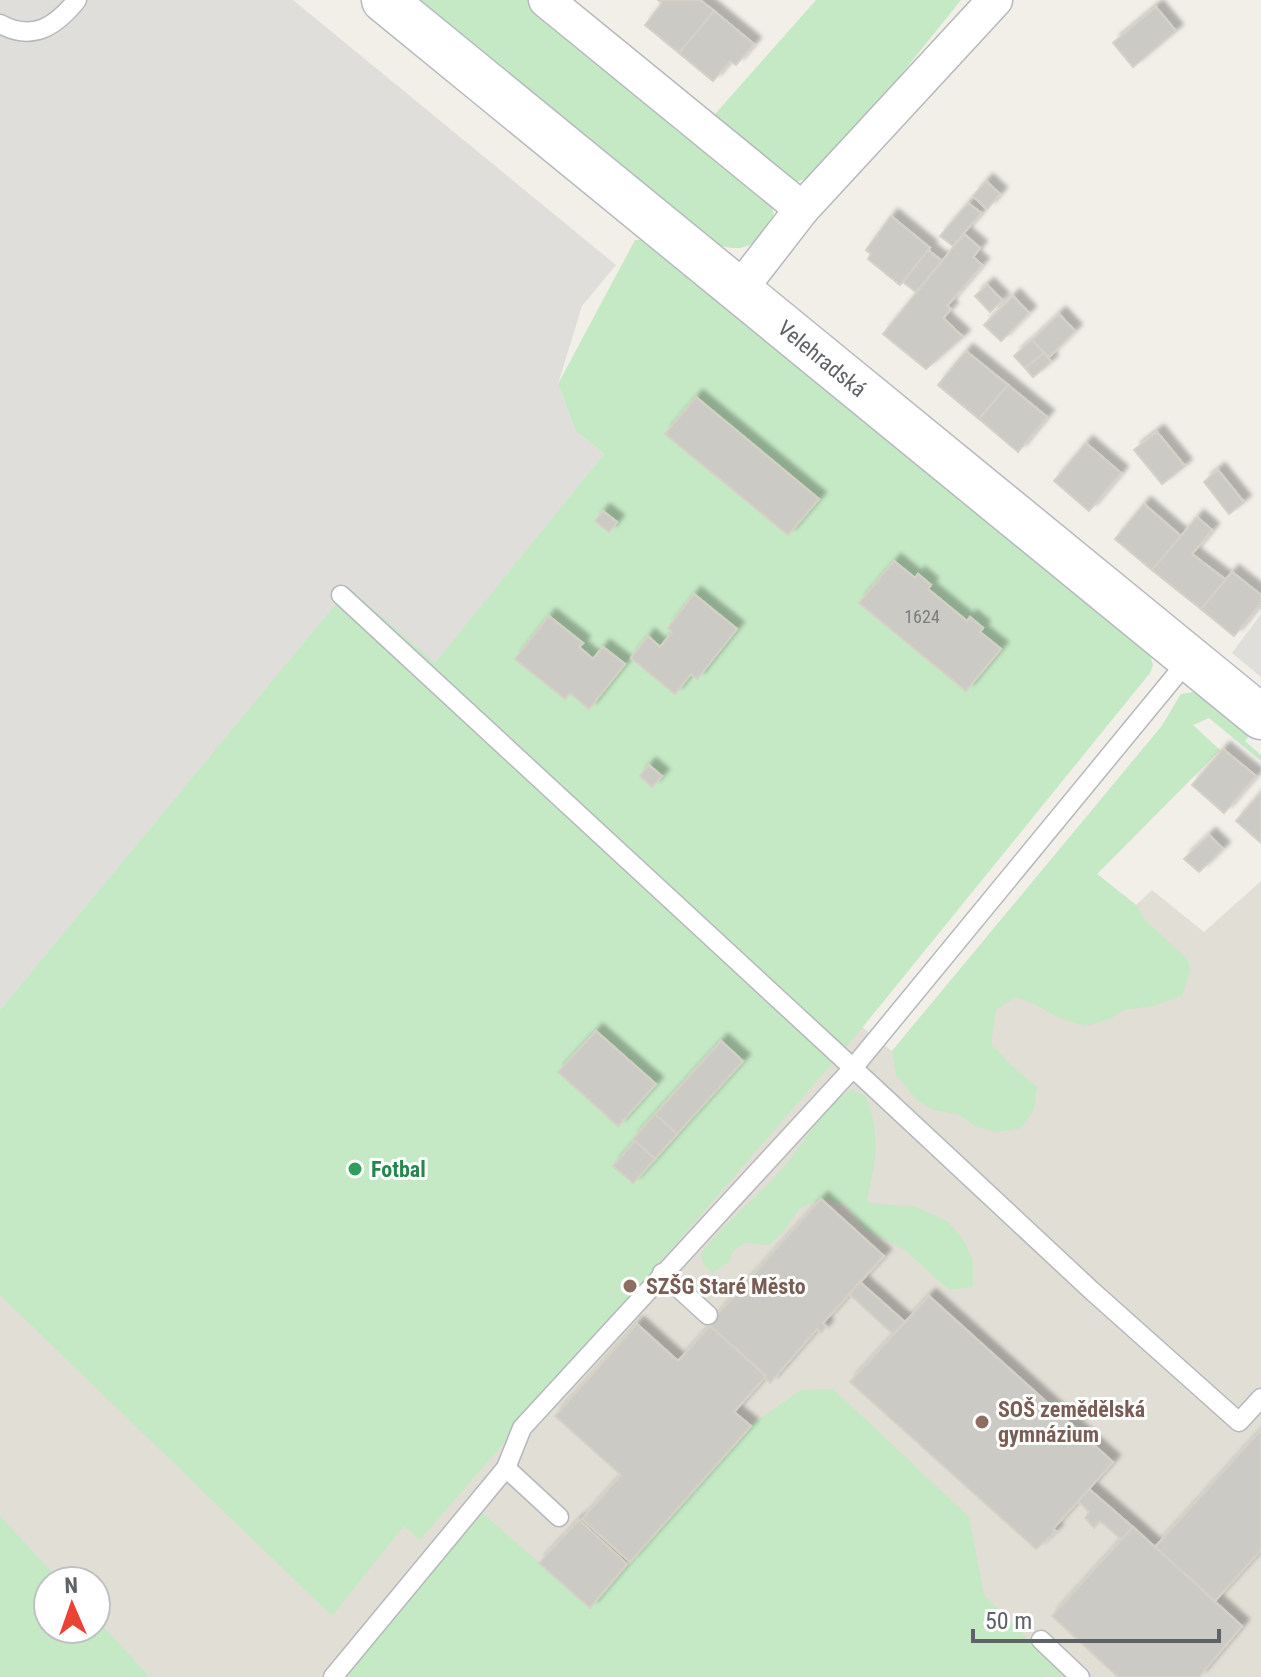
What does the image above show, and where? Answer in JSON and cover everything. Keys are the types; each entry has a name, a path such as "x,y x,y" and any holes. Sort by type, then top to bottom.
{"street":[{"name":"Velehradská","path":"384,0 1261,717"},
{"path":"546,0 802,209"},
{"path":"740,289 802,209 991,2"}],"lane":[{"path":"0,24 12,31 28,32 51,27 77,0"},
{"path":"341,595 1091,1290 1239,1422 1261,1398"},
{"path":"333,1677 506,1468 522,1428 853,1068 1190,658"},
{"path":"662,1273 708,1315"},
{"path":"506,1468 559,1517"},
{"path":"1041,1640 1080,1677"}],"shaded area":[{"path":"0,0 293,0 616,265 582,306 558,384 576,431 604,454 434,665 349,588 0,1010"},
{"name":"SZŠG Staré Město","path":"349,588 852,1038 862,1027 892,1051 1161,727 1220,750 1097,874 1136,905 1152,890 1204,932 1261,881 1261,1677 150,1677 112,1638 112,1565 42,1565 0,1520 0,1010"},
{"path":"1261,614 1261,677 1232,653"}],"green space":[{"path":"415,0 534,0 767,194 773,215 768,229 746,247 711,243"},
{"path":"816,0 961,0 815,175 796,182 712,120"},
{"path":"635,240 645,240 1148,648 1153,665 1150,673 853,1039 420,1540 404,1526 332,1616 0,1295 0,1010 349,588 435,663 604,454 576,431 558,384"},
{"path":"1194,692 1208,695 1254,729 1245,741 1261,755 1261,761 1209,718 1193,725 1220,750 1097,874 1136,905 1145,920 1188,960 1190,971 1182,996 1153,1006 1123,1010 1110,1019 1085,1026 1015,997 996,1010 991,1044 1037,1087 1034,1110 1021,1128 996,1132 975,1126 958,1114 934,1110 918,1101 896,1075 892,1051 1161,727 1181,694"},
{"path":"852,1089 866,1097 875,1135 875,1159 868,1203 916,1207 947,1221 963,1239 973,1260 973,1287 949,1290 905,1250 866,1230 846,1205 822,1199 800,1208 784,1231 769,1245 745,1243 733,1251 729,1262 712,1273 703,1264 701,1254 710,1242 783,1168 831,1106"},
{"path":"833,1389 969,1517 984,1595 1066,1677 333,1677 480,1511 591,1608 748,1427 801,1390"},
{"path":"0,1516 45,1565 32,1565 32,1645 112,1645 112,1636 150,1677 0,1677"}],"building":[{"path":"658,0 700,0 714,11 679,53 645,25 662,3"},
{"path":"1156,7 1176,31 1133,67 1113,43"},
{"path":"714,11 754,44 736,65 730,61 713,81 679,53"},
{"path":"986,181 1000,194 987,209 973,196"},
{"path":"968,203 981,213 953,246 940,236"},
{"path":"891,216 930,248 900,285 868,259 871,254 866,250"},
{"path":"964,234 980,248 973,257 982,265 947,306 951,309 943,318 963,337 926,369 883,334"},
{"path":"928,250 942,261 916,292 903,282"},
{"path":"987,285 1002,300 990,312 975,296"},
{"path":"1013,296 1029,313 1001,341 984,325"},
{"path":"1059,314 1075,331 1049,357 1032,340"},
{"path":"1032,340 1044,353 1025,368 1014,356"},
{"path":"966,351 1008,385 979,419 938,385"},
{"path":"1044,353 1051,362 1033,377 1025,368"},
{"path":"1008,385 1047,417 1018,452 979,419"},
{"path":"696,397 819,499 788,535 665,434"},
{"path":"1157,432 1185,466 1162,484 1134,450"},
{"path":"1086,443 1121,473 1089,511 1054,481"},
{"path":"1218,470 1244,502 1229,514 1204,482"},
{"path":"1144,504 1181,536 1152,570 1115,539"},
{"path":"603,511 617,522 609,532 595,521"},
{"path":"1197,517 1212,530 1192,554 1226,580 1201,609 1152,570"},
{"path":"894,561 915,578 918,574 931,585 928,589 967,621 970,617 983,628 980,632 1001,649 966,691 859,603"},
{"path":"1232,572 1261,595 1261,603 1234,636 1201,609"},
{"path":"694,594 737,629 697,679 691,674 675,694 631,658 648,636 660,647 672,632 668,628"},
{"path":"549,616 583,643 579,647 593,659 603,647 625,664 589,709 570,693 565,699 515,659"},
{"path":"1223,749 1256,776 1224,813 1192,785"},
{"path":"649,765 662,776 652,787 640,776"},
{"path":"1261,792 1261,843 1236,821"},
{"path":"1209,835 1223,849 1199,872 1184,859"},
{"path":"596,1031 656,1084 618,1126 558,1072"},
{"path":"721,1041 743,1061 677,1134 655,1114"},
{"path":"655,1114 677,1134 655,1159 633,1139"},
{"path":"635,1141 655,1159 633,1183 613,1166"},
{"path":"821,1199 884,1256 823,1323 826,1327 821,1333 817,1329 770,1383 766,1376 707,1326"},
{"path":"860,1282 905,1322 893,1334 849,1294"},
{"name":"SOŠ zemědělská gymnázium","path":"929,1296 1113,1462 1053,1529 1056,1531 1036,1549 850,1382"},
{"path":"637,1324 678,1361 710,1326 766,1376 734,1412 751,1426 630,1562 582,1519 621,1475 555,1416"},
{"path":"1261,1430 1261,1550 1215,1601 1155,1547"},
{"path":"1089,1489 1133,1527 1122,1540 1100,1521 1094,1528 1085,1518 1089,1512 1078,1501"},
{"path":"579,1520 627,1564 590,1608 539,1563"},
{"path":"1133,1527 1242,1626 1199,1677 1118,1677 1052,1616"}],"place":[{"name":"Fotbal","path":"355,1169"},
{"name":"SZŠG Staré Město","path":"630,1286"},
{"name":"SOŠ zemědělská gymnázium","path":"982,1422"}]}
